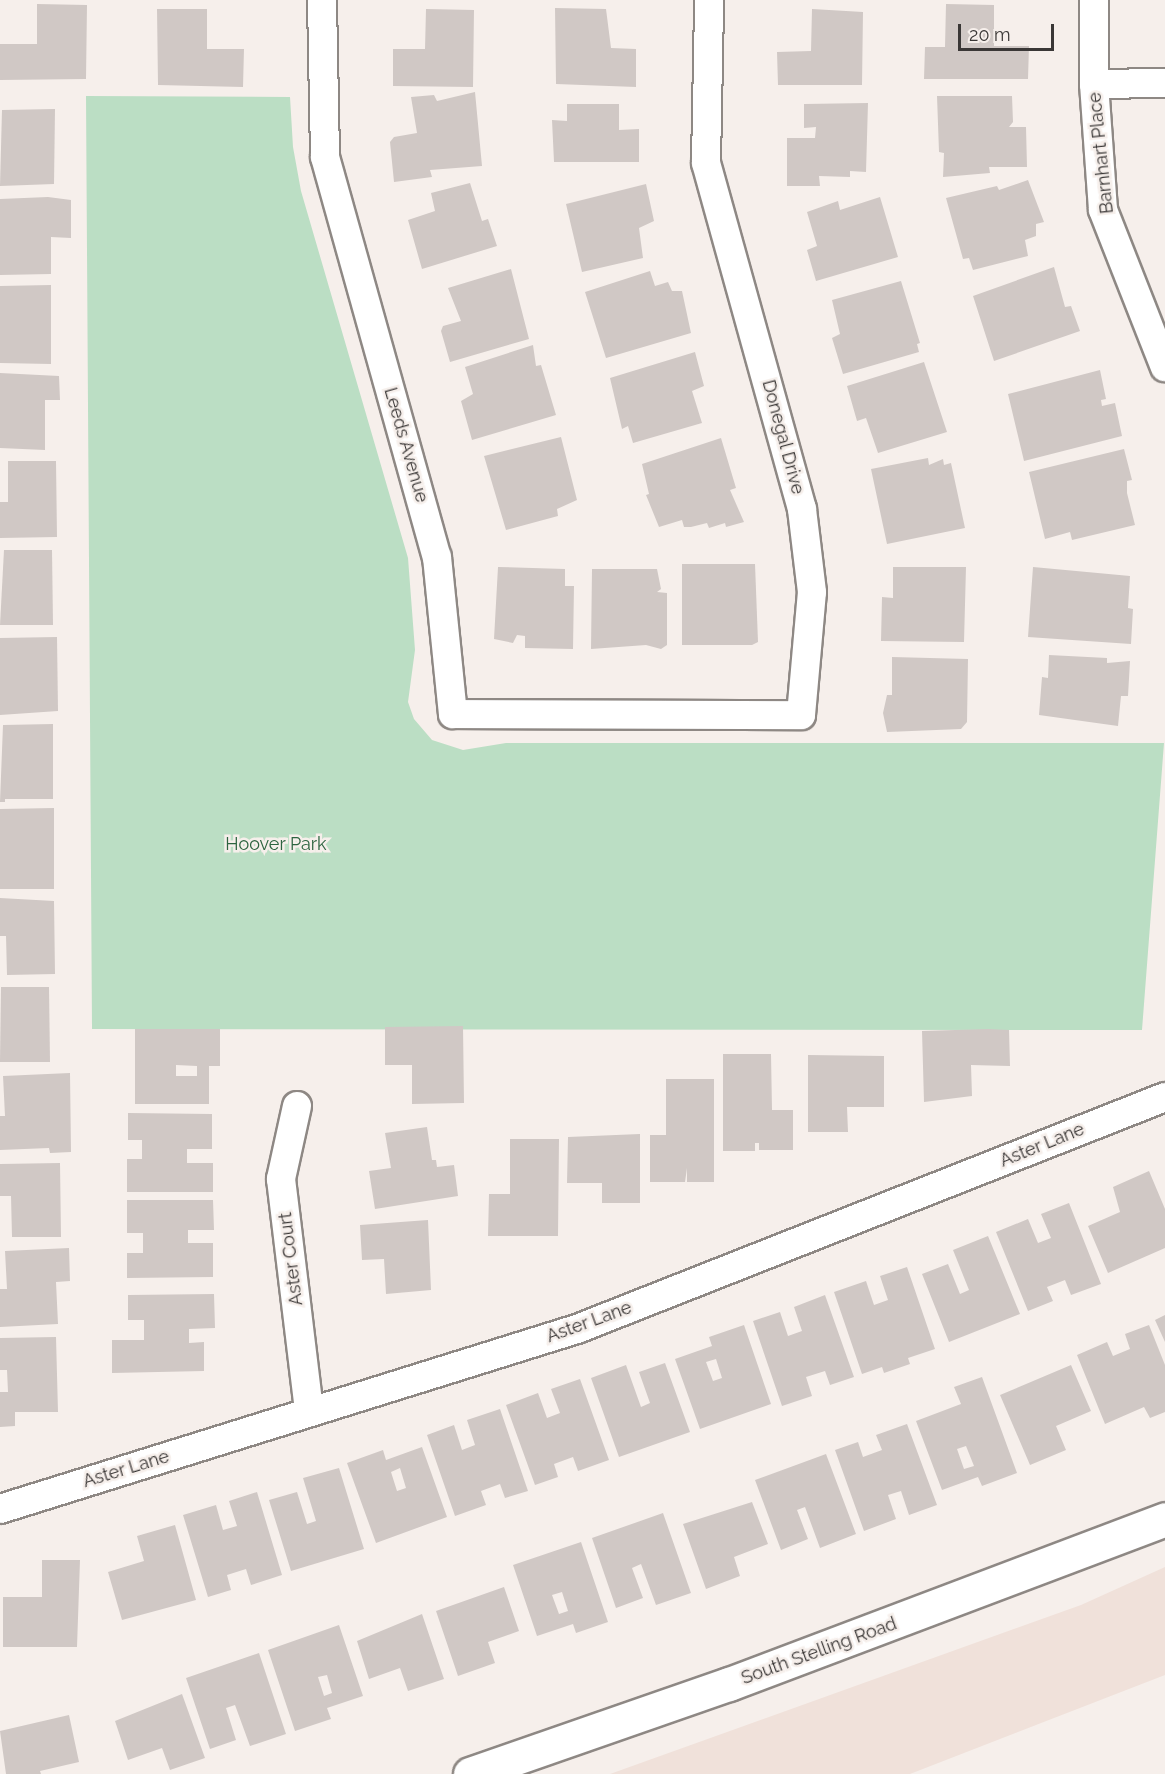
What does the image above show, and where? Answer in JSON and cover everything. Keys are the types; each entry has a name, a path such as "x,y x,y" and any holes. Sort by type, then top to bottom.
{"main road":[{"name":"South Stelling Road","path":"470,1774 729,1684 1165,1519"}],"street":[{"name":"Leeds Avenue","path":"322,0 325,157 437,557 453,714 635,716"},
{"name":"Donegal Drive","path":"635,716 801,715 812,592 802,509 706,163 709,0"},
{"name":"Barnhart Place","path":"1094,0 1094,84 1103,210 1165,366"},
{"path":"1094,84 1165,84"},
{"name":"Aster Lane","path":"0,1509 577,1329 1165,1097"},
{"name":"Aster Court","path":"297,1106 281,1179 309,1412"}],"shaded area":[{"path":"1165,1567 1165,1675 910,1774 610,1774 1081,1605"}],"green space":[{"name":"Hoover Park","path":"86,96 290,97 293,147 301,191 408,558 415,650 408,702 414,719 432,740 463,750 506,743 1164,743 1142,1030 92,1029"}],"building":[{"path":"37,4 87,5 86,79 0,80 0,44 37,44"},
{"path":"946,4 994,5 994,46 1029,46 1028,79 924,79 925,47 945,47"},
{"path":"555,8 606,9 611,48 636,49 636,87 556,84"},
{"path":"157,9 207,9 207,49 244,49 243,87 158,85"},
{"path":"426,9 474,10 473,87 393,86 393,49 425,49"},
{"path":"812,9 863,12 862,85 778,85 777,52 811,51"},
{"path":"475,92 482,166 430,170 432,177 394,182 390,142 394,137 417,133 411,97 434,95 437,101"},
{"path":"937,96 1012,96 1013,122 1009,127 1026,127 1027,167 989,167 990,173 943,177 944,153 939,152"},
{"path":"868,103 866,172 850,171 850,177 819,176 820,186 787,186 787,138 815,138 816,127 804,128 804,104"},
{"path":"567,104 619,104 619,130 639,129 639,162 554,162 552,120 567,121"},
{"path":"55,109 54,184 0,186 2,110"},
{"path":"1028,180 1044,222 1036,224 1036,236 1025,240 1028,256 973,270 969,258 963,259 946,198 997,186 999,190"},
{"path":"470,183 482,221 488,219 497,246 422,269 408,220 435,211 431,193"},
{"path":"646,184 654,221 639,228 643,258 582,272 566,204"},
{"path":"48,197 71,200 71,238 51,237 51,274 0,275 0,199"},
{"path":"880,197 898,257 816,281 807,250 817,246 807,212 838,201 840,210"},
{"path":"1054,267 1065,307 1071,306 1080,331 994,361 973,296"},
{"path":"511,269 529,339 450,362 441,331 443,326 461,321 448,288"},
{"path":"650,271 655,286 668,282 672,291 682,291 691,333 606,358 585,292"},
{"path":"901,281 920,343 917,344 919,352 843,374 832,338 840,334 832,300"},
{"path":"51,285 51,364 0,363 0,286"},
{"path":"533,345 536,366 541,365 556,415 472,440 461,401 473,394 465,367"},
{"path":"695,352 704,386 692,391 702,423 633,443 628,426 622,429 610,378"},
{"path":"924,362 947,432 878,453 866,418 857,421 847,386"},
{"path":"1100,370 1106,399 1101,400 1102,406 1115,403 1122,436 1024,461 1008,394"},
{"path":"0,373 59,376 60,400 45,400 45,450 0,448"},
{"path":"561,437 577,500 557,509 558,516 506,530 484,456"},
{"path":"721,438 736,488 730,490 744,522 726,527 725,523 709,528 707,523 684,527 682,520 659,527 646,495 649,494 642,464"},
{"path":"1124,449 1132,480 1127,481 1127,493 1135,525 1072,540 1070,532 1045,539 1029,472"},
{"path":"928,458 929,465 943,459 944,465 951,463 965,528 887,544 871,469"},
{"path":"8,461 56,461 57,537 0,538 0,502 8,502"},
{"path":"4,550 52,550 53,625 0,625"},
{"path":"682,564 755,564 758,642 752,645 682,645"},
{"path":"498,567 565,569 565,586 574,586 573,649 525,648 525,636 517,635 513,643 494,639"},
{"path":"893,567 966,567 964,642 881,641 882,597 893,598"},
{"path":"1033,567 1130,576 1128,608 1133,609 1131,644 1028,637"},
{"path":"592,569 657,569 661,589 657,592 667,593 667,645 661,649 646,645 591,649"},
{"path":"57,637 58,711 0,715 0,638"},
{"path":"1049,655 1107,658 1107,663 1130,661 1128,696 1121,696 1118,726 1039,715 1042,677 1048,678"},
{"path":"892,657 968,659 967,722 961,729 887,732 883,713 887,695 892,695"},
{"path":"53,724 53,799 5,799 5,802 0,802 3,725"},
{"path":"54,808 54,889 0,889 0,809"},
{"path":"0,898 54,901 55,974 7,975 6,936 0,936"},
{"path":"1,987 49,987 50,1062 0,1062"},
{"path":"463,1026 464,1103 412,1104 412,1065 385,1065 385,1027"},
{"path":"135,1029 220,1029 220,1066 209,1066 209,1104 135,1104","holes":["176,1065 197,1066 197,1076 176,1076"]},
{"path":"1009,1030 1010,1066 971,1065 972,1096 924,1102 922,1031"},
{"path":"723,1054 771,1054 772,1110 793,1110 793,1150 759,1150 759,1143 755,1143 755,1151 723,1151"},
{"path":"808,1055 884,1056 884,1107 847,1107 848,1132 808,1132"},
{"path":"70,1073 71,1152 50,1153 49,1148 0,1150 0,1116 5,1116 3,1076"},
{"path":"666,1079 714,1079 714,1182 687,1182 687,1168 685,1182 650,1182 650,1135 666,1135"},
{"path":"128,1113 212,1114 212,1149 187,1149 187,1163 213,1163 213,1192 127,1192 127,1159 142,1159 142,1140 128,1140"},
{"path":"427,1127 432,1160 436,1160 437,1167 454,1165 458,1196 375,1209 369,1171 391,1168 385,1133"},
{"path":"640,1134 640,1203 602,1203 602,1183 567,1183 568,1137"},
{"path":"510,1139 559,1139 558,1236 488,1236 489,1194 510,1194"},
{"path":"60,1163 61,1237 12,1237 11,1196 0,1196 0,1164"},
{"path":"1149,1171 1165,1209 1165,1248 1108,1273 1088,1226 1120,1212 1113,1187"},
{"path":"127,1200 213,1200 214,1230 188,1230 188,1243 213,1243 213,1277 127,1278 127,1253 143,1253 143,1233 127,1233"},
{"path":"1069,1203 1101,1284 1071,1295 1065,1280 1047,1287 1053,1301 1028,1311 996,1232 1028,1219 1038,1243 1051,1238 1041,1214"},
{"path":"428,1220 431,1290 386,1294 384,1259 362,1260 360,1225"},
{"path":"988,1236 1020,1314 949,1342 922,1274 948,1264 960,1294 969,1290 953,1250"},
{"path":"69,1248 70,1281 56,1282 58,1324 0,1327 0,1289 7,1289 5,1251"},
{"path":"907,1267 935,1349 908,1358 910,1364 884,1373 882,1367 862,1374 834,1292 866,1281 874,1305 888,1300 880,1276"},
{"path":"214,1294 215,1328 189,1329 189,1343 204,1342 204,1371 112,1373 112,1340 144,1340 144,1320 128,1320 128,1295"},
{"path":"825,1295 854,1377 830,1385 825,1371 806,1377 812,1396 782,1406 753,1321 780,1312 788,1336 802,1331 794,1307"},
{"path":"1165,1315 1165,1342 1155,1320"},
{"path":"744,1325 771,1404 700,1429 675,1359 712,1346 709,1337","holes":["716,1359 722,1378 713,1381 706,1362"]},
{"path":"1149,1325 1165,1365 1165,1412 1150,1418 1144,1407 1105,1424 1077,1355 1107,1342 1113,1356 1130,1349 1125,1334"},
{"path":"56,1337 58,1412 15,1412 15,1426 0,1427 0,1392 8,1392 7,1370 0,1370 0,1338"},
{"path":"665,1363 690,1432 619,1457 591,1378 626,1365 641,1407 650,1403 639,1372"},
{"path":"1071,1365 1091,1411 1056,1426 1066,1450 1030,1465 1000,1395"},
{"path":"982,1377 1017,1473 982,1486 978,1477 942,1490 916,1421 961,1404 954,1387","holes":["966,1446 974,1466 964,1469 957,1449"]},
{"path":"580,1379 609,1460 578,1471 573,1457 554,1464 558,1477 535,1485 506,1405 538,1393 547,1418 560,1413 551,1389"},
{"path":"500,1409 528,1491 505,1498 500,1484 481,1491 486,1505 455,1516 427,1435 454,1425 462,1450 475,1445 467,1420"},
{"path":"907,1424 937,1505 909,1515 901,1491 888,1495 896,1519 864,1531 835,1450 858,1442 863,1457 882,1450 876,1435"},
{"path":"422,1447 447,1517 376,1543 347,1463 383,1450 386,1460","holes":["400,1468 406,1488 397,1491 391,1472"]},
{"path":"826,1454 856,1534 820,1548 805,1507 797,1510 808,1539 781,1550 755,1480"},
{"path":"339,1468 364,1549 291,1571 269,1500 297,1492 307,1524 316,1521 303,1478"},
{"path":"257,1492 282,1575 251,1585 246,1569 227,1575 231,1590 208,1597 183,1515 216,1505 223,1530 237,1526 229,1501"},
{"path":"752,1502 768,1544 734,1557 740,1576 706,1589 683,1524"},
{"path":"663,1513 691,1593 656,1605 641,1564 632,1568 643,1598 616,1608 592,1538"},
{"path":"175,1525 196,1600 122,1620 108,1572 144,1561 137,1536"},
{"path":"581,1542 608,1622 576,1633 573,1624 537,1636 513,1565","holes":["562,1592 568,1611 559,1614 552,1595"]},
{"path":"42,1560 80,1560 77,1647 3,1647 3,1597 42,1597"},
{"path":"504,1587 519,1631 488,1642 495,1663 458,1676 436,1611"},
{"path":"422,1614 444,1679 408,1691 400,1668 369,1679 357,1641"},
{"path":"339,1625 363,1696 327,1708 331,1719 295,1731 268,1650","holes":["327,1675 332,1693 324,1696 318,1677"]},
{"path":"259,1653 286,1734 250,1746 235,1705 226,1708 236,1740 210,1749 186,1678"},
{"path":"182,1694 205,1758 170,1770 162,1748 128,1760 115,1721"},
{"path":"69,1715 79,1762 40,1771 41,1774 6,1774 0,1731"}]}
